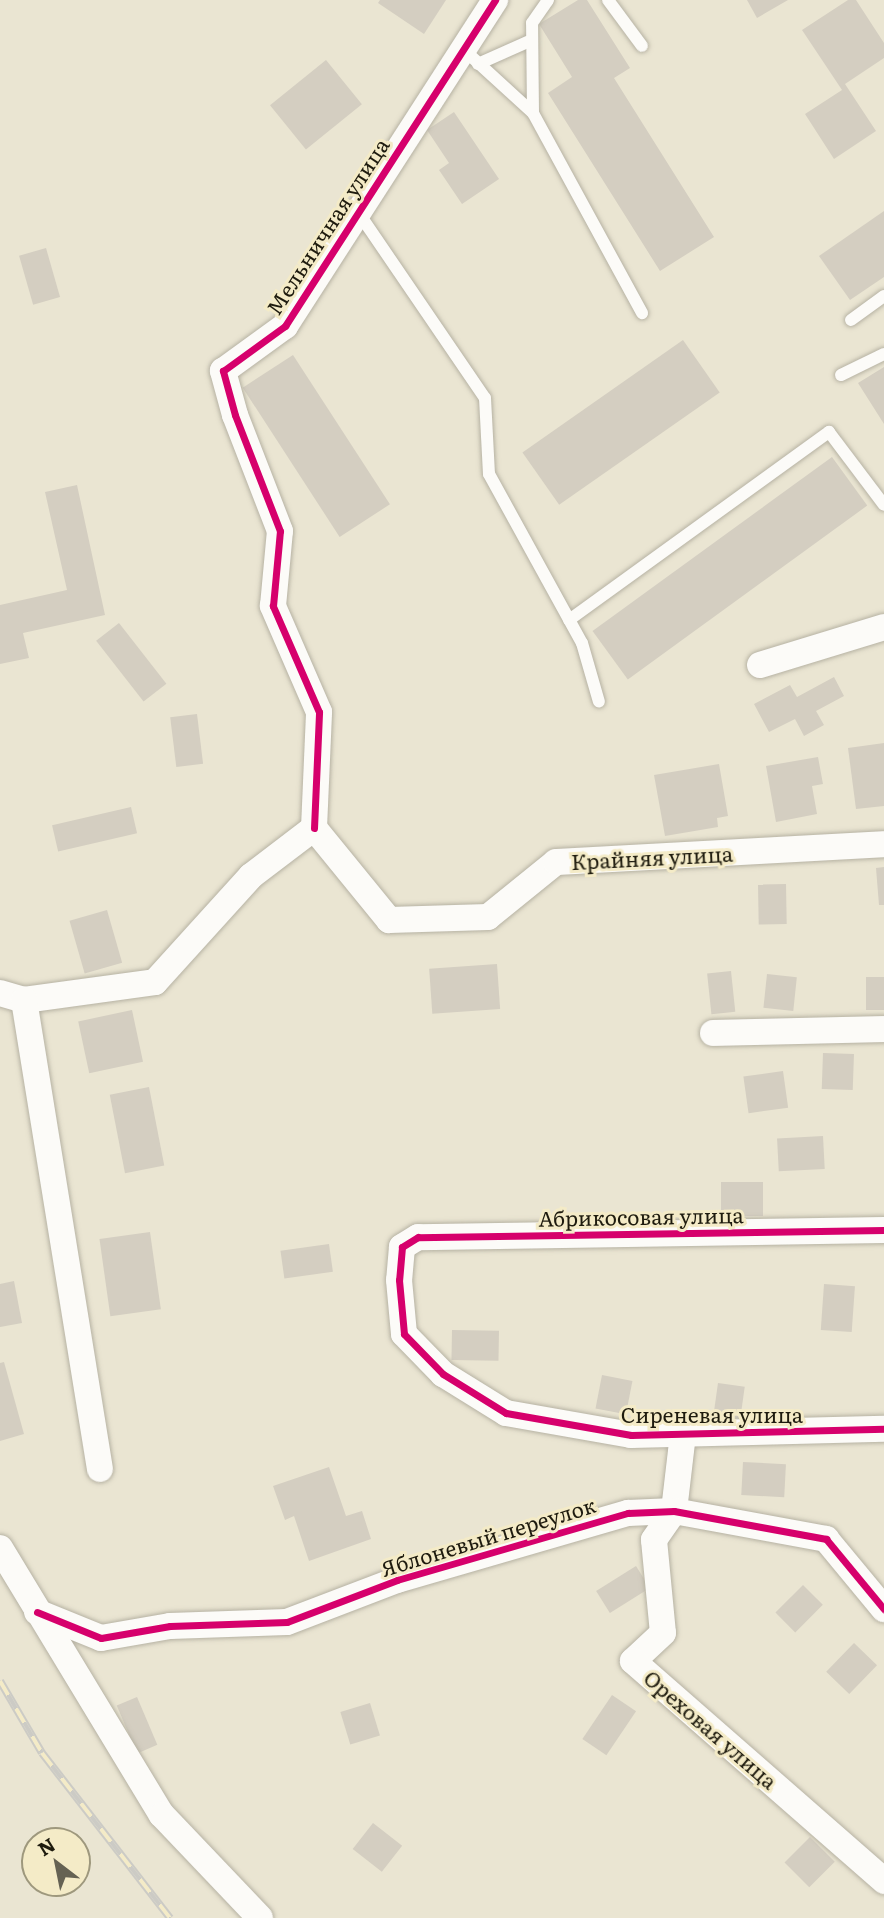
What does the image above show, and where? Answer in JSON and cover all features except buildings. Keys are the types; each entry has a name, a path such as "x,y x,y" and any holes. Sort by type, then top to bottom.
{"street":[{"name":"Мельничная улица","path":"314,828 319,712 273,606 280,531 235,415 223,371 285,326 358,212 471,56 495,0"},
{"path":"760,665 884,627"},
{"name":"Крайняя улица","path":"314,828 389,920 488,917 556,862 884,845"},
{"path":"100,1469 12,996 155,982 251,876 314,828"},
{"path":"713,1032 884,1029"},
{"name":"Абрикосовая улица","path":"402,1247 418,1237 884,1230"},
{"name":"Сиреневая улица","path":"402,1247 399,1280 404,1334 443,1374 506,1413 631,1435 884,1429"},
{"path":"674,1511 683,1434"},
{"name":"Яблоневый переулок","path":"37,1612 101,1638 170,1626 288,1622 397,1580 628,1513 674,1511 825,1539 884,1609"},
{"name":"Ореховая улица","path":"674,1511 654,1540 663,1633 633,1661 884,1881"},
{"path":"0,1548 162,1815 260,1918"}],"lane":[{"path":"533,113 532,23 548,0"},
{"path":"608,0 642,46"},
{"path":"471,56 532,40"},
{"path":"471,56 533,113 642,313"},
{"path":"358,212 485,398 489,474 582,643 599,702"},
{"path":"851,320 884,296"},
{"path":"841,375 884,354"},
{"path":"569,620 829,432 884,505"}],"railway":[{"path":"0,1681 42,1753 170,1918"}],"cycle path":[{"path":"314,828 319,712 273,606 280,531 235,415 223,371 285,326 495,0"},
{"path":"884,1230 418,1237 402,1247 399,1280 404,1334 443,1374 506,1413 631,1435 884,1429"},
{"path":"37,1612 101,1638 170,1626 287,1622 397,1580 628,1513 674,1511 826,1539 884,1609"}]}
